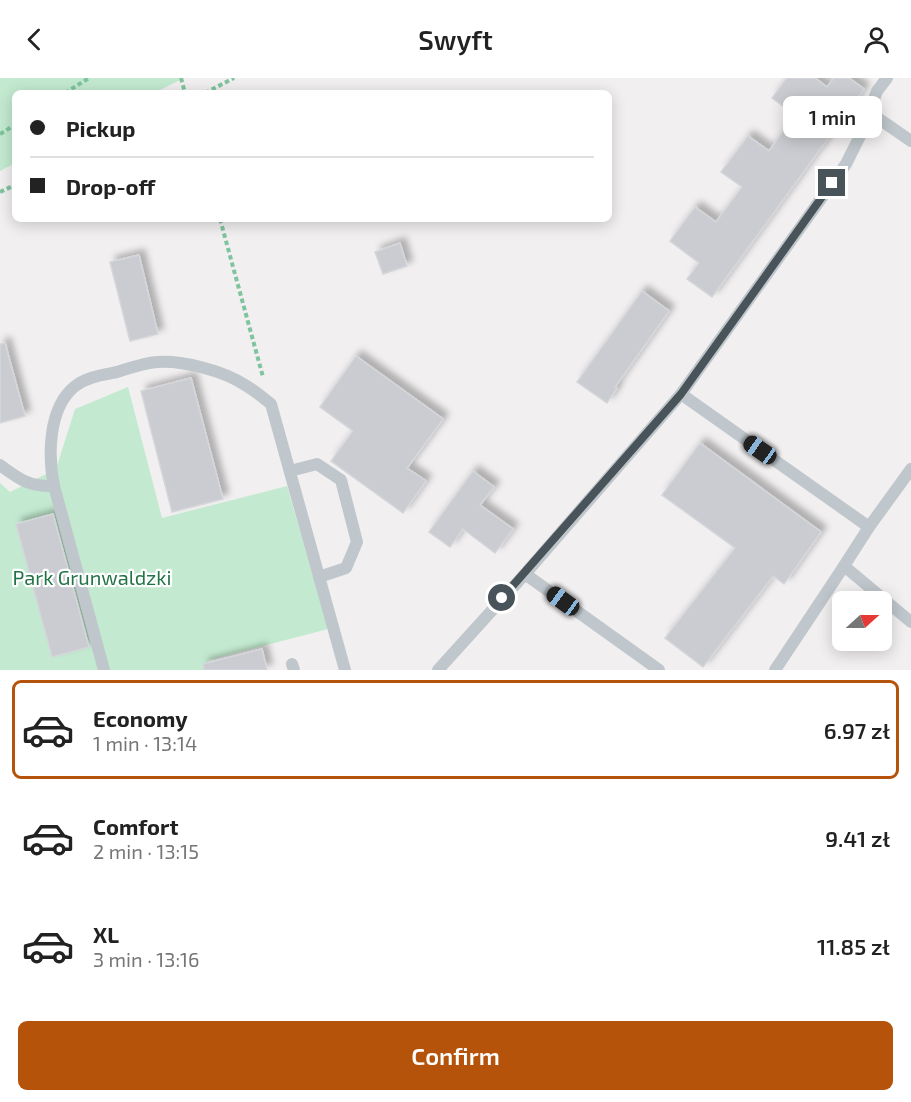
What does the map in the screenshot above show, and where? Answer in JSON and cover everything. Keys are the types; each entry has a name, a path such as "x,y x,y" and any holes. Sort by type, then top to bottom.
{"lane":[{"path":"438,670 525,574 681,394 846,164 877,92 887,78"},
{"path":"869,112 911,141"},
{"path":"104,670 54,486 49,462 50,438 61,405 73,388 87,379 156,362 179,363 212,371 243,383 271,404 345,670"},
{"path":"681,394 869,527"},
{"path":"290,471 317,464 341,480 357,542 346,568 319,577"},
{"path":"0,465 27,483 38,487 54,486"},
{"path":"775,670 869,527 911,469"},
{"path":"844,566 911,622"},
{"path":"525,574 659,670"}],"path":[{"path":"70,90 89,78"},
{"path":"211,90 234,78"},
{"path":"221,222 271,404"}],"green space":[{"path":"0,78 184,78 160,90 12,90 12,165 0,171"},
{"name":"Park Grunwaldzki","path":"128,387 162,518 287,486 328,629 209,660 211,670 0,670 0,483 10,492 56,469 75,409"}],"building":[{"path":"787,78 815,78 827,87 834,78 849,78 864,89 712,297 687,279 699,263 670,241 695,207 716,222 742,187 721,172 748,136 769,151 795,115 772,98"},
{"path":"400,243 407,266 383,274 375,252"},
{"path":"139,255 158,334 130,341 110,262"},
{"path":"642,291 669,311 615,387 617,388 607,403 577,382"},
{"path":"5,343 25,416 0,423 0,344"},
{"path":"356,356 443,419 407,468 426,481 403,513 331,461 353,431 320,407"},
{"path":"191,378 223,499 172,512 141,391"},
{"path":"700,443 821,532 784,584 773,576 703,667 665,638 735,548 662,495"},
{"path":"473,471 494,487 480,505 513,529 495,553 463,529 450,547 429,532"},
{"path":"53,514 89,647 52,657 16,524"},
{"path":"262,649 267,670 204,670 203,664"}],"route":[{"path":"502,598 681,394 832,183"}]}
